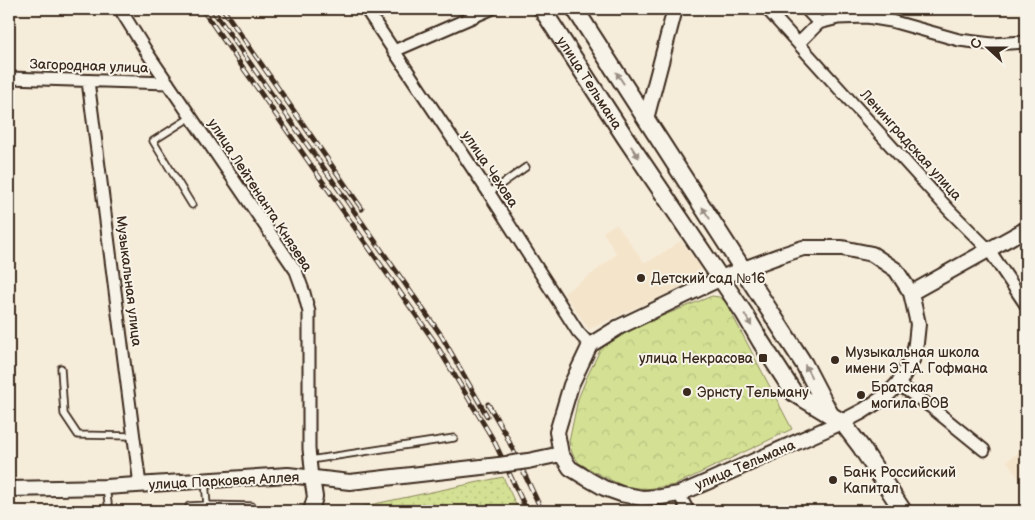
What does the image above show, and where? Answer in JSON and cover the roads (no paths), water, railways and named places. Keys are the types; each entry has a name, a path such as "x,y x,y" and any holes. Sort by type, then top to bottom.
{"main road":[{"name":"улица Тельмана","path":"542,9 625,137 744,313 794,393 836,418"},
{"name":"улица Тельмана","path":"575,9 804,364 836,418 861,447 903,511"}],"street":[{"name":"улица Лейтенанта Князева","path":"120,9 296,271 309,312 310,460 312,478"},
{"name":"улица Чехова","path":"366,9 489,193 578,332 590,345"},
{"path":"394,51 491,9"},
{"path":"646,119 675,9"},
{"name":"Ленинградская улица","path":"768,9 950,211 989,250 1026,305"},
{"path":"806,9 819,23"},
{"path":"799,43 819,23 838,18 867,17 891,21 959,40 992,44 1026,42"},
{"name":"Загородная улица","path":"9,78 168,83"},
{"name":"Музыкальная улица","path":"88,81 140,485"},
{"path":"911,293 1026,229"},
{"name":"улица Тельмана","path":"561,454 570,468 588,480 621,494 642,498 679,494 708,482 836,418 863,411 886,396 898,384 913,358 918,324 911,293 896,270 888,264 872,254 842,248 803,248 721,279 619,326 590,345"},
{"path":"561,454 557,432 571,385 590,345"},
{"path":"898,384 931,407 984,450"},
{"name":"улица Парковая Аллея","path":"9,489 106,487 288,475 350,482 528,462 561,454"},
{"path":"312,478 314,497 312,511"},
{"path":"679,494 688,511"}],"lane":[{"path":"191,117 153,141 192,205"},
{"path":"489,193 526,166"},
{"path":"61,368 64,414 78,435 133,436"},
{"path":"310,460 454,438"},
{"path":"205,480 207,505"},
{"path":"106,487 109,511"},
{"path":"190,506 252,506"}],"railway":[{"path":"202,9 434,341 494,441 527,511"},
{"path":"212,9 441,335 487,416"},
{"path":"223,9 362,209"},
{"path":"488,404 505,433 542,511"}],"place":[{"name":"Детский сад №16","path":"641,278"},
{"name":"улица Некрасова","path":"763,358"},
{"name":"Музыкальная школа имени Э.Т.А. Гофмана","path":"835,360"},
{"name":"Эрнсту Тельману","path":"687,392"},
{"name":"Братская могила ВОВ","path":"861,395"},
{"name":"Банк Российский Капитал","path":"833,480"}]}
